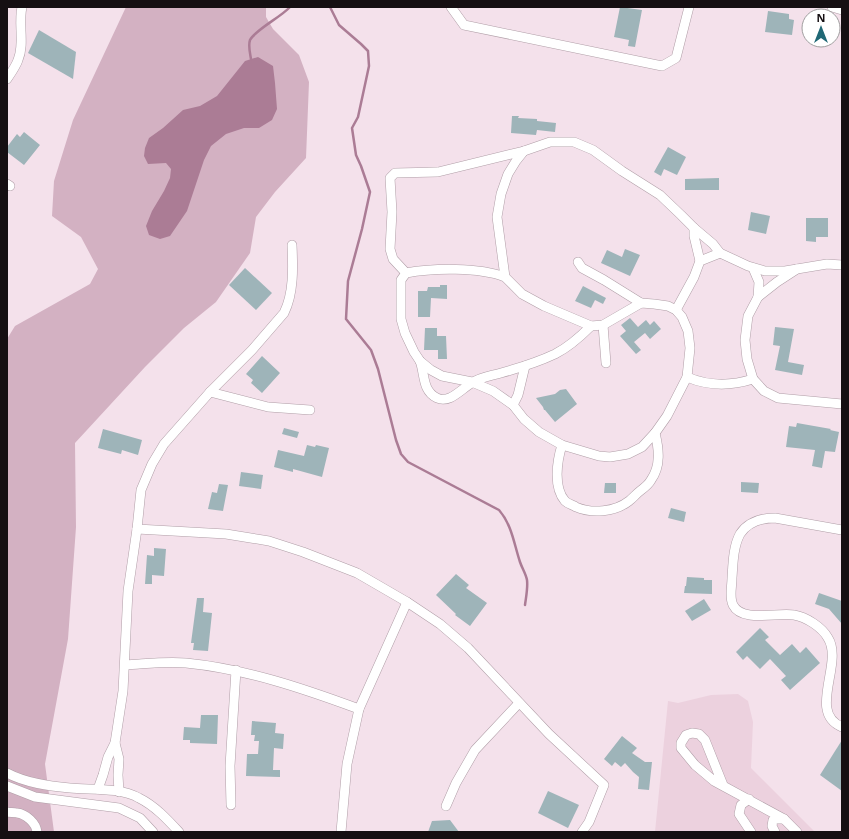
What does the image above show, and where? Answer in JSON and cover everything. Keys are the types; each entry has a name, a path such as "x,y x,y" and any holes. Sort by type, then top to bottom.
{"street":[{"path":"7,79 19,59 22,7"},
{"path":"451,7 464,25 662,66 676,58 689,7"},
{"path":"832,7 842,10"},
{"path":"406,273 393,260 390,249 392,212 390,178 395,173 438,172 524,151 550,142 574,142 593,150 622,171 660,195 713,244 720,253 753,268 765,272 785,272 827,264 842,265"},
{"path":"505,277 497,217 501,194 508,174 524,151"},
{"path":"676,310 694,277 700,261 694,236 694,228"},
{"path":"98,789 108,757 115,743 123,691 128,591 141,490 152,464 164,444 210,392 252,350 284,313 287,307 291,287 293,266 292,245"},
{"path":"700,261 720,253"},
{"path":"420,361 431,370 442,376 472,382 493,391 513,405 524,419 539,432 562,445 599,456 610,457 628,454 642,447 655,433 667,416 687,377 690,348 688,331 682,316 676,310 668,306 641,303 582,268 578,262"},
{"path":"753,268 760,282 758,297 748,316 745,340 747,359 753,379 764,391 778,398 842,404"},
{"path":"758,297 797,269"},
{"path":"591,326 577,341 555,354 525,366 472,382 457,394 448,398 438,399 425,385 423,368 409,342 401,319 401,280 406,273 419,270 474,271 497,274 505,277 522,294 544,306 591,326 603,325 641,303"},
{"path":"603,325 606,364"},
{"path":"513,405 518,395 525,366"},
{"path":"687,377 702,382 717,384 753,379"},
{"path":"210,392 268,407 310,410"},
{"path":"562,445 559,455 558,474 560,491 566,502 580,509 596,511 616,508 628,502 651,481 659,454 655,433"},
{"path":"842,530 774,518 764,518 751,523 741,533 735,547 730,595 734,607 742,613 756,617 794,615 806,619 818,627 828,637 832,647 832,660 826,708 832,720 842,727"},
{"path":"137,529 226,534 270,541 357,573 407,602 440,624 468,648 549,734 604,785 589,822 582,832"},
{"path":"341,832 347,764 359,709 407,602"},
{"path":"125,664 184,663 236,670 298,687 359,709"},
{"path":"231,805 230,766 236,670"},
{"path":"446,806 456,783 475,750 519,703"},
{"path":"723,785 706,740 699,734 692,733 686,735 681,743 681,748 695,765 714,781 784,819 797,832"},
{"path":"115,743 118,759 119,792"},
{"path":"7,773 23,780 42,784 70,788 98,789 130,794 152,806 179,832"},
{"path":"7,786 35,797 120,808 140,818 153,832"},
{"path":"748,799 741,805 739,814 751,832"},
{"path":"7,812 19,813 29,818 36,827 37,832"},
{"path":"775,832 772,826 773,820 784,819"}],"shaded area":[{"path":"126,7 266,7 266,17 273,29 299,55 309,82 306,158 275,192 256,217 250,253 216,302 184,328 145,367 75,443 76,527 68,639 45,764 54,832 7,832 7,339 15,326 90,284 98,269 81,237 52,216 54,181 73,120"},
{"path":"258,57 273,66 277,109 272,120 259,128 244,128 226,134 211,146 204,160 187,211 170,236 160,239 149,235 146,226 152,211 170,178 171,169 166,163 148,164 144,156 149,138 183,110 200,106 217,96 245,61"},
{"path":"738,694 748,701 753,722 751,768 815,832 655,832 668,701 678,703 711,695"}],"building":[{"path":"620,7 642,10 635,47 628,46 629,40 614,37"},
{"path":"768,11 789,14 789,19 794,20 792,35 765,32"},
{"path":"39,30 76,52 73,79 28,53"},
{"path":"512,116 556,123 555,132 537,130 536,135 511,133"},
{"path":"24,132 40,145 24,165 7,152 7,147 17,134 20,137"},
{"path":"668,147 686,157 677,175 664,169 661,176 654,172"},
{"path":"719,178 719,190 685,190 685,179"},
{"path":"751,212 770,216 766,234 748,230"},
{"path":"806,218 828,218 828,237 816,237 816,242 806,241"},
{"path":"625,249 640,255 630,276 601,263 607,250 622,257"},
{"path":"245,268 272,293 256,310 229,285"},
{"path":"440,285 447,285 447,299 431,298 430,317 418,317 418,291 427,291 428,287 440,287"},
{"path":"583,286 606,298 603,304 595,300 591,308 575,301"},
{"path":"630,318 638,327 646,320 650,325 654,321 661,329 650,339 645,333 634,342 641,350 636,354 620,336 626,331 621,325"},
{"path":"775,327 794,329 788,362 804,365 802,375 775,370 780,346 773,345"},
{"path":"425,328 437,328 437,336 446,336 447,359 438,359 438,350 424,350"},
{"path":"262,356 280,373 262,393 251,383 253,380 246,374"},
{"path":"566,389 577,404 555,422 536,398 555,394 560,390"},
{"path":"797,423 831,429 830,430 839,432 835,452 825,451 822,468 812,466 815,450 786,447 789,426 796,427"},
{"path":"284,428 299,432 297,438 282,434"},
{"path":"103,429 142,440 138,455 122,450 121,454 98,448"},
{"path":"307,445 315,447 316,445 329,448 322,477 293,469 293,472 274,467 278,450 304,456"},
{"path":"241,472 263,475 261,489 239,486"},
{"path":"741,482 759,483 758,493 741,492"},
{"path":"605,483 616,483 616,493 604,493"},
{"path":"219,484 228,485 223,511 208,509 212,492 217,493"},
{"path":"671,508 686,512 684,522 668,518"},
{"path":"154,548 166,549 164,576 152,575 152,584 145,584 147,555 154,556"},
{"path":"456,574 469,585 466,588 487,603 470,626 455,615 456,614 436,595"},
{"path":"687,577 712,580 712,594 684,593"},
{"path":"819,593 842,601 842,624 829,609 815,604"},
{"path":"197,598 204,598 203,612 212,613 208,651 193,650 194,643 191,643"},
{"path":"704,599 711,610 692,621 685,611"},
{"path":"760,628 769,637 765,640 780,655 792,644 800,653 806,647 820,663 790,690 781,680 786,676 770,659 760,669 747,656 743,660 736,652"},
{"path":"201,715 218,715 217,744 190,743 190,740 183,740 184,727 200,728"},
{"path":"252,721 276,723 275,733 284,734 283,749 274,748 273,770 280,770 280,777 246,776 247,754 258,754 259,741 254,741 255,735 251,735"},
{"path":"622,736 637,748 632,753 645,762 652,762 649,790 638,789 639,777 625,763 621,767 615,762 612,766 604,759"},
{"path":"842,740 842,791 820,775"},
{"path":"548,791 579,805 568,828 538,813"},
{"path":"450,820 459,832 428,832 432,821"}],"waterway":[{"path":"251,59 249,50 250,40 262,28 290,7"},
{"path":"330,7 339,25 368,51 369,66 358,117 352,128 356,155 370,192 348,281 346,319 371,350 378,369 401,454 408,462 499,510 507,522 527,580 525,605"}]}
